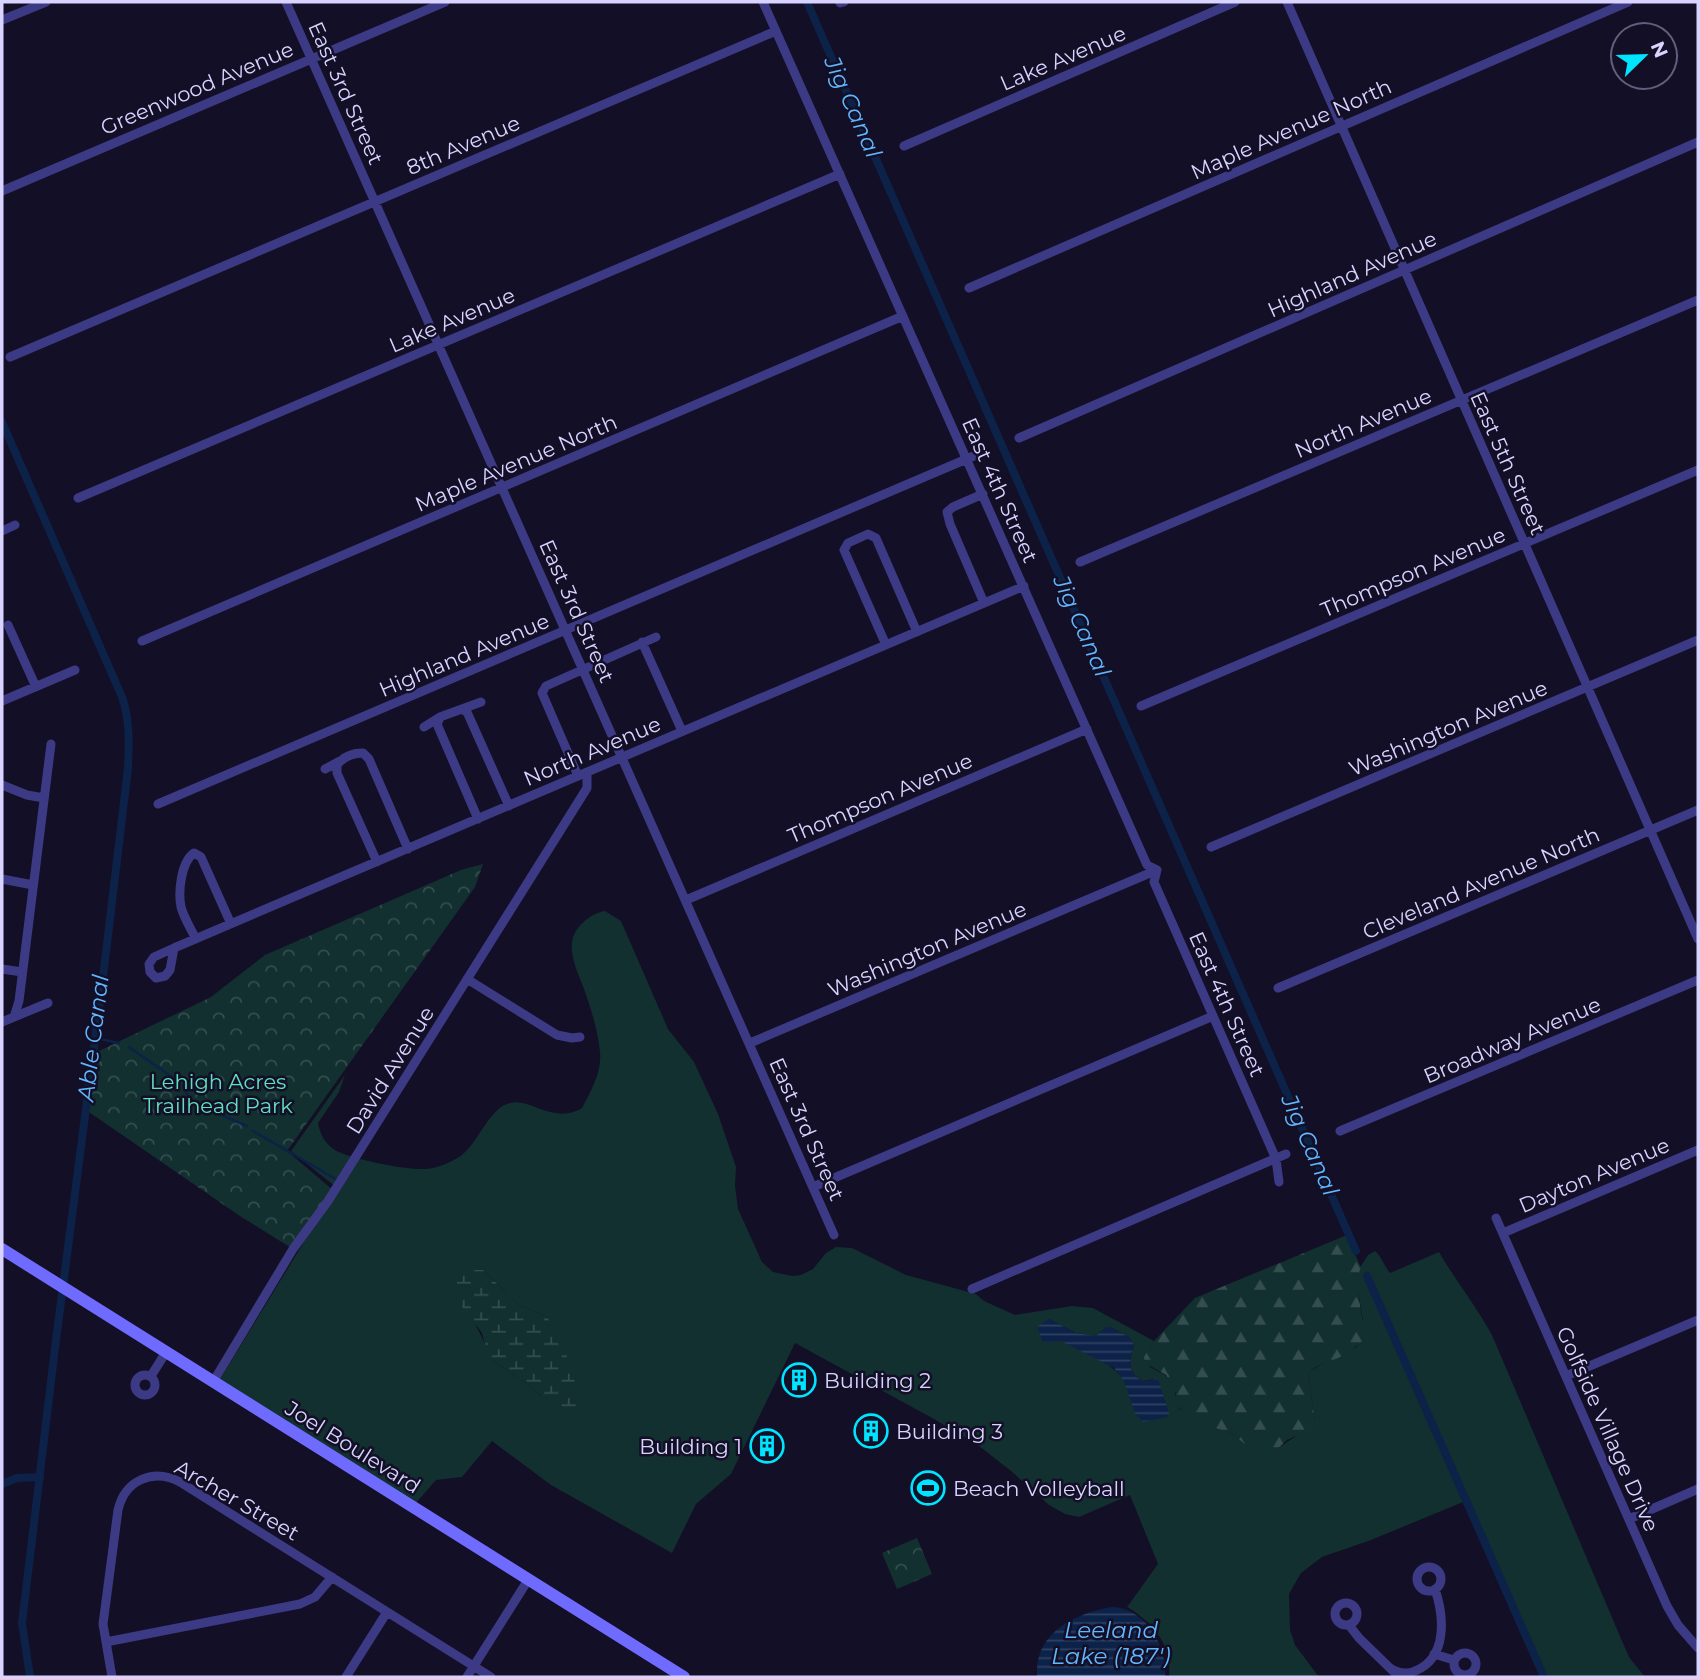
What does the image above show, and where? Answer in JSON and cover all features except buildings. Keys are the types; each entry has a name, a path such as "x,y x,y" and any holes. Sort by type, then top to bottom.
{"main road":[{"name":"Joel Boulevard","path":"2,1249 684,1677"}],"street":[{"path":"2,20 46,2"},
{"name":"East 3rd Street","path":"286,2 834,1235"},
{"name":"Greenwood Avenue","path":"2,191 445,2"},
{"name":"East 4th Street","path":"763,2 903,316 972,457 983,494 1147,865 1157,870 1154,882 1276,1159 1279,1182"},
{"name":"Lake Avenue","path":"904,146 1236,2"},
{"name":"East 5th Street","path":"1287,2 1698,939"},
{"name":"Maple Avenue North","path":"969,288 1628,2"},
{"name":"8th Avenue","path":"10,357 776,30"},
{"name":"Highland Avenue","path":"1019,438 1698,142"},
{"name":"Lake Avenue","path":"78,498 840,174"},
{"name":"North Avenue","path":"1080,562 1698,300"},
{"name":"Maple Avenue North","path":"142,641 903,316"},
{"name":"Highland Avenue","path":"158,804 972,457"},
{"name":"Thompson Avenue","path":"1141,706 1698,470"},
{"path":"983,494 947,512 984,603"},
{"path":"2,531 15,525"},
{"path":"886,645 845,550 848,543 868,534 876,538 917,632"},
{"name":"North Avenue","path":"174,948 1024,586"},
{"path":"8,625 36,687"},
{"path":"583,774 542,693 546,686 656,637"},
{"name":"Washington Avenue","path":"1211,847 1698,640"},
{"path":"642,642 682,731"},
{"path":"2,701 75,670"},
{"path":"463,710 481,702"},
{"path":"424,727 460,708 467,712 509,806"},
{"path":"439,720 437,724 478,819"},
{"name":"Thompson Avenue","path":"686,900 1087,729"},
{"path":"14,1017 19,1001 51,744"},
{"path":"325,769 355,753 363,753 369,759 408,849"},
{"path":"340,761 337,773 377,862"},
{"name":"David Avenue","path":"213,1382 293,1249 328,1201 587,788 583,774"},
{"path":"2,785 27,795 44,798"},
{"name":"Cleveland Avenue North","path":"1278,988 1698,810"},
{"path":"196,939 180,903 184,866 187,858 194,853 201,857 231,924"},
{"name":"Washington Avenue","path":"750,1043 1157,870"},
{"path":"2,879 33,885"},
{"path":"2,969 22,972"},
{"path":"467,979 556,1035 580,1037"},
{"name":"Broadway Avenue","path":"1340,1131 1698,980"},
{"path":"2,1023 48,1003"},
{"path":"813,1187 1213,1016"},
{"name":"Dayton Avenue","path":"1503,1233 1698,1150"},
{"path":"972,1289 1286,1154"},
{"name":"Golfside Village Drive","path":"1496,1217 1667,1606 1678,1625 1698,1648"},
{"path":"1566,1376 1698,1320"},
{"path":"151,1376 166,1352"},
{"name":"Archer Street","path":"113,1677 103,1615 118,1510 124,1492 131,1485 145,1477 163,1476 180,1482 491,1677"},
{"path":"1629,1519 1698,1489"},
{"path":"106,1642 300,1604 315,1597 332,1577"},
{"path":"467,1677 528,1580"},
{"path":"1426,1677 1442,1627 1434,1589"},
{"path":"346,1677 387,1612"},
{"path":"1349,1625 1399,1677"},
{"path":"1390,1668 1401,1673 1412,1673 1432,1658 1454,1660"}],"green space":[{"name":"Lehigh Acres Trailhead Park","path":"483,864 475,887 287,1151 334,1191 293,1249 240,1216 86,1110 93,1054 211,997 265,955 461,870"},
{"path":"605,911 621,921 668,1029 694,1062 718,1114 736,1167 738,1209 762,1262 773,1272 801,1275 813,1269 826,1253 836,1247 852,1248 906,1275 976,1294 984,1301 1015,1315 1072,1306 1093,1308 1154,1341 1148,1351 1150,1367 1165,1375 1173,1385 1179,1409 1231,1433 1257,1453 1269,1455 1315,1420 1308,1374 1357,1347 1363,1321 1357,1272 1368,1255 1375,1251 1390,1273 1439,1252 1492,1335 1629,1657 1645,1677 1544,1677 1468,1500 1322,1557 1301,1573 1289,1594 1290,1630 1295,1645 1319,1677 1169,1677 1168,1655 1159,1636 1145,1620 1127,1607 1158,1564 1130,1495 1079,1517 1065,1514 1049,1505 979,1446 795,1343 731,1474 696,1504 672,1553 551,1485 492,1441 462,1477 436,1480 415,1504 219,1381 337,1188 291,1151 345,1075 339,1092 318,1123 323,1138 331,1148 342,1153 404,1168 433,1168 459,1157 496,1111 510,1103 518,1102 561,1114 582,1108 598,1074 600,1052 592,1012 574,960 572,942 580,926","holes":["483,1270 519,1305 547,1317 568,1360 541,1396 494,1361 472,1318","1049,1319 1076,1333 1096,1336 1108,1326 1129,1337 1134,1345 1130,1360 1134,1374 1142,1381 1154,1379 1143,1421 1120,1375 1074,1345 1056,1340"]},
{"path":"1347,1235 1361,1268 1358,1290 1366,1337 1350,1352 1318,1366 1308,1374 1315,1420 1311,1429 1287,1440 1270,1456 1256,1453 1231,1433 1187,1417 1176,1404 1176,1394 1166,1375 1145,1363 1144,1357 1154,1341 1195,1298"},
{"path":"475,1270 483,1270 519,1305 547,1317 564,1349 573,1375 577,1399 575,1408 569,1411 556,1410 533,1388 494,1361 487,1351 482,1333 460,1304 455,1290 458,1277"},
{"path":"917,1538 932,1574 897,1589 882,1553"}],"water":[{"path":"1049,1319 1076,1333 1096,1336 1108,1326 1129,1337 1134,1345 1130,1360 1132,1370 1142,1381 1158,1379 1169,1413 1167,1417 1143,1422 1135,1413 1124,1381 1114,1368 1061,1341 1043,1342 1037,1327"},
{"name":"Leeland Lake (187')","path":"1111,1607 1134,1614 1152,1631 1163,1653 1165,1677 1037,1677 1042,1648 1049,1637 1059,1628 1083,1615"}],"waterway":[{"name":"Jig Canal","path":"807,2 1356,1251"},
{"name":"Able Canal","path":"2,422 122,697 129,741 104,969 22,1623 30,1677"},
{"path":"95,1038 119,1043"},
{"path":"129,1047 172,1077"},
{"path":"183,1086 191,1102 247,1126"},
{"path":"253,1131 336,1179"},
{"name":"Jig Canal","path":"1367,1276 1544,1677"},
{"path":"2,1484 17,1478 40,1477"}],"place":[{"name":"Building 2","path":"799,1380"},
{"name":"Building 3","path":"871,1431"},
{"name":"Building 1","path":"767,1446"},
{"name":"Beach Volleyball","path":"928,1488"}]}
